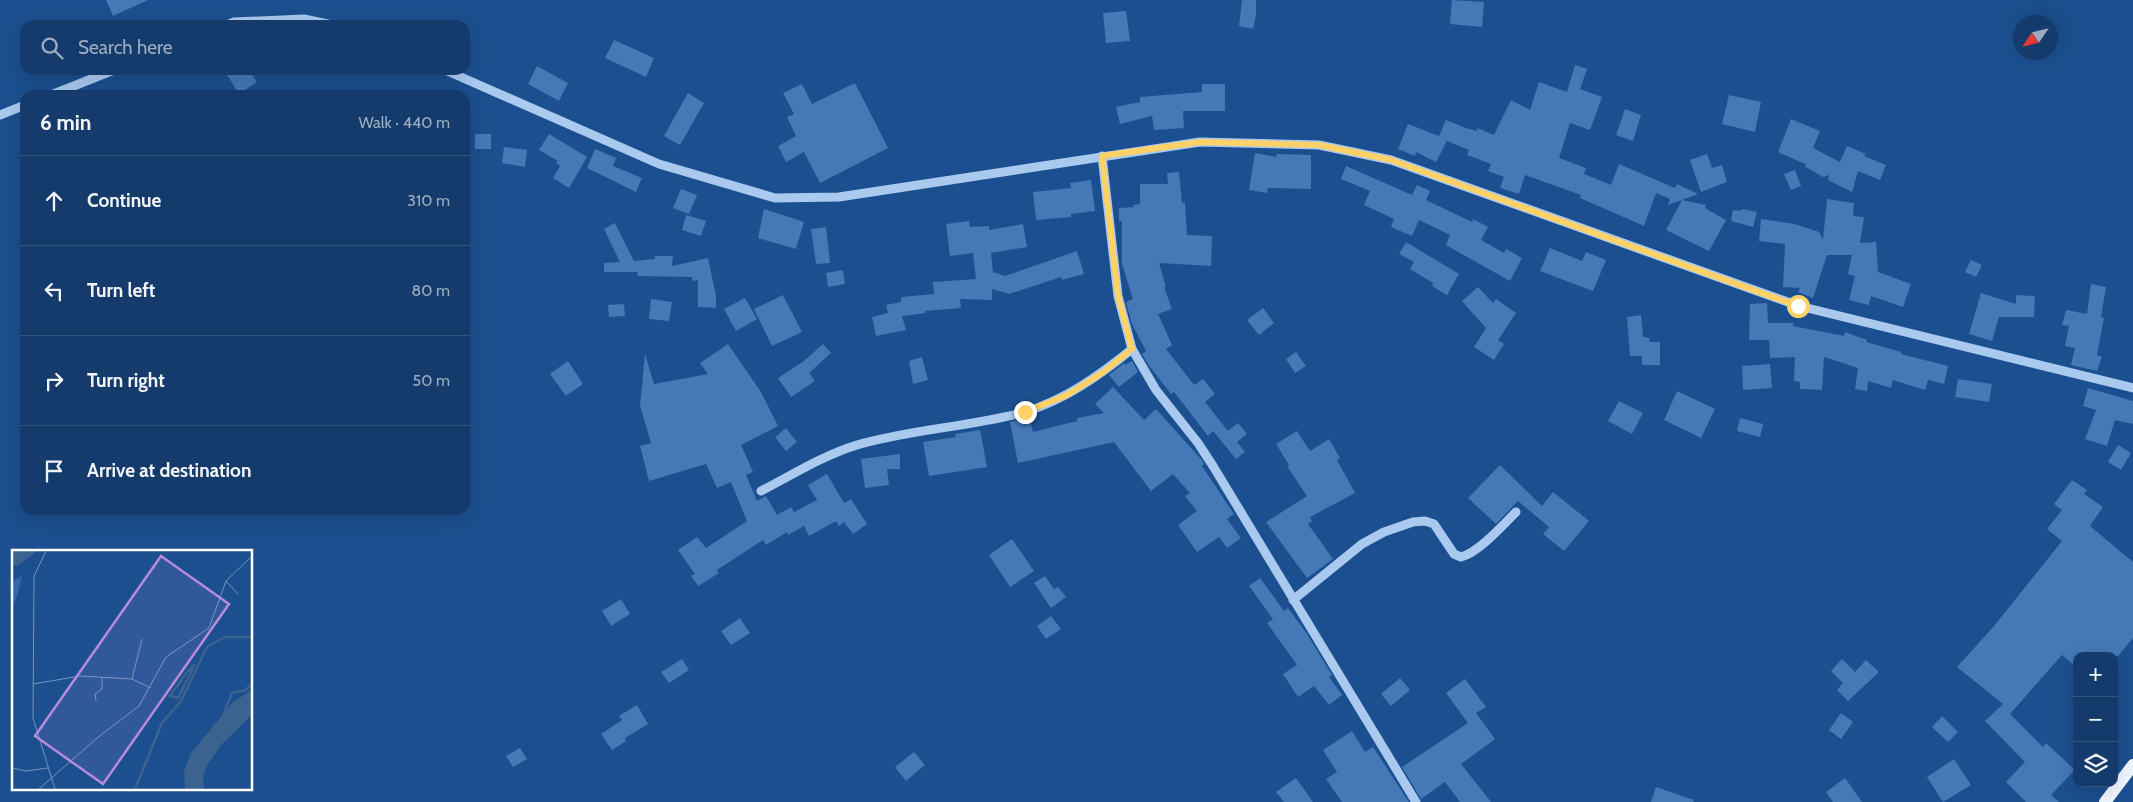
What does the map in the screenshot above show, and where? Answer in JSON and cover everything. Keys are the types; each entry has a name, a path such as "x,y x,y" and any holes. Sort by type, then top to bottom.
{"main road":[{"path":"2105,802 2133,765"}],"street":[{"path":"281,20 309,20"},
{"path":"64,90 101,75"},
{"path":"456,75 658,164 775,198 839,197 1200,142 1319,145 1391,160 1798,306 2133,388"},
{"path":"0,116 20,108"},
{"path":"1102,156 1118,296 1132,349 1156,390 1214,466 1416,802"},
{"path":"761,491 829,456 857,446 1025,412 1067,395 1102,373 1132,349"},
{"path":"1293,600 1362,544 1384,532 1413,522 1426,521 1434,524 1454,554 1461,557 1467,556 1516,512"}],"building":[{"path":"106,0 148,0 113,16"},
{"path":"1242,0 1256,0 1256,15 1253,29 1239,26"},
{"path":"1452,0 1484,2 1482,27 1450,24"},
{"path":"1126,11 1130,41 1106,43 1103,13"},
{"path":"614,40 654,58 646,77 605,58"},
{"path":"1575,65 1587,69 1580,89 1602,97 1590,130 1570,123 1559,158 1586,168 1584,174 1611,185 1619,164 1675,188 1677,184 1698,194 1668,205 1670,199 1656,193 1644,226 1580,198 1581,195 1525,175 1519,194 1500,188 1504,177 1488,171 1491,164 1467,155 1469,150 1447,141 1436,162 1416,152 1415,156 1398,149 1408,124 1439,136 1446,120 1466,128 1477,131 1477,128 1494,135 1511,100 1530,110 1539,82 1567,92"},
{"path":"537,66 568,83 559,101 528,84"},
{"path":"227,75 252,75 257,82 245,90 236,90"},
{"path":"855,83 888,148 820,183 804,152 786,162 778,146 796,136 787,117 794,114 783,93 802,84 812,104"},
{"path":"1202,84 1225,84 1225,111 1183,111 1184,128 1154,130 1152,116 1120,124 1116,107 1140,102 1140,97 1202,92"},
{"path":"688,93 704,103 680,145 664,136"},
{"path":"1729,95 1761,102 1755,132 1722,124"},
{"path":"1625,109 1641,115 1633,141 1616,135"},
{"path":"1791,119 1820,131 1813,148 1840,162 1847,146 1866,154 1864,156 1886,165 1880,180 1858,171 1852,192 1828,180 1829,175 1823,177 1804,166 1807,165 1778,152"},
{"path":"475,134 491,134 491,149 475,149"},
{"path":"549,134 587,157 569,188 553,178 560,166 556,163 558,161 539,150"},
{"path":"504,147 527,150 525,167 502,163"},
{"path":"595,149 616,158 613,166 642,178 636,192 587,168"},
{"path":"1255,153 1276,157 1277,154 1311,155 1311,189 1268,188 1267,193 1249,190"},
{"path":"1707,154 1712,168 1722,165 1727,182 1701,192 1690,160"},
{"path":"1346,166 1412,195 1417,185 1430,191 1426,200 1472,222 1473,219 1488,227 1481,240 1504,253 1506,249 1522,258 1510,281 1446,245 1450,235 1419,220 1412,236 1391,227 1394,219 1364,205 1370,191 1341,179"},
{"path":"1795,170 1801,186 1791,190 1784,174"},
{"path":"1179,172 1182,203 1185,203 1187,235 1212,236 1211,266 1159,263 1166,287 1164,287 1172,309 1158,314 1172,345 1166,349 1194,385 1203,379 1215,394 1205,402 1228,431 1238,423 1247,434 1237,442 1245,452 1236,459 1213,431 1208,436 1174,392 1171,394 1150,367 1142,354 1146,351 1132,324 1126,302 1133,299 1122,264 1122,221 1119,221 1119,208 1134,207 1133,205 1140,204 1140,184 1168,184 1167,173"},
{"path":"1091,180 1095,211 1071,214 1071,217 1036,220 1033,192 1071,188 1070,183"},
{"path":"681,189 697,195 689,214 673,208"},
{"path":"1827,199 1854,203 1853,216 1864,217 1860,243 1876,242 1878,272 1911,284 1903,307 1871,296 1869,305 1849,300 1855,276 1848,274 1852,255 1827,255 1813,298 1798,292 1800,288 1783,287 1785,244 1759,241 1761,219 1795,224 1819,232 1823,240"},
{"path":"1682,200 1706,205 1705,208 1726,220 1709,251 1666,230"},
{"path":"764,209 804,222 796,249 758,238"},
{"path":"1742,209 1757,212 1753,227 1731,221 1733,210 1741,211"},
{"path":"686,215 706,221 701,236 682,230"},
{"path":"969,221 970,227 989,226 989,230 1023,224 1027,247 991,253 993,272 1005,276 1077,251 1084,274 1062,280 1061,277 1009,294 992,289 992,300 960,299 961,308 925,311 926,313 902,316 906,330 876,336 872,317 888,313 886,305 901,302 901,297 934,294 933,282 976,279 973,253 950,256 946,224"},
{"path":"615,223 634,261 655,259 655,256 673,256 672,266 708,258 716,296 716,308 698,307 698,280 692,281 692,277 638,276 637,272 604,272 604,263 620,262 604,229"},
{"path":"826,227 830,263 816,264 811,229"},
{"path":"1406,242 1459,274 1447,295 1432,286 1433,283 1410,269 1414,262 1399,254"},
{"path":"1550,248 1582,261 1586,252 1606,260 1593,291 1540,271"},
{"path":"1971,260 1982,265 1976,277 1965,272"},
{"path":"843,270 845,284 828,287 826,273"},
{"path":"2091,284 2106,287 2101,317 2104,318 2097,355 2102,357 2097,371 2071,365 2075,348 2065,346 2069,326 2062,325 2066,310 2087,314"},
{"path":"1478,287 1493,303 1496,299 1516,313 1498,340 1504,344 1494,360 1474,347 1486,328 1462,301"},
{"path":"1981,293 2016,304 2016,295 2035,296 2034,317 1999,317 1992,341 1969,334"},
{"path":"783,295 802,332 772,346 754,309"},
{"path":"745,298 757,319 736,331 724,309"},
{"path":"651,299 672,302 669,321 649,319"},
{"path":"1767,303 1768,323 1793,323 1793,326 1844,336 1845,332 1867,340 1866,342 1901,352 1901,354 1948,366 1944,384 1928,380 1925,390 1893,380 1891,388 1868,381 1867,391 1855,389 1858,368 1824,357 1822,390 1800,389 1800,382 1794,381 1795,357 1770,358 1769,340 1749,340 1750,304"},
{"path":"624,304 625,316 609,317 608,305"},
{"path":"1263,308 1274,323 1259,335 1247,320"},
{"path":"1641,315 1643,337 1649,338 1650,342 1660,342 1660,365 1642,365 1642,356 1630,356 1627,317"},
{"path":"728,344 761,392 778,426 741,445 753,472 746,475 757,501 766,496 777,515 791,507 794,512 817,500 808,485 827,474 844,503 851,499 867,524 853,534 844,522 839,526 836,521 809,536 804,526 788,535 787,532 766,545 763,540 717,570 719,573 698,586 691,576 695,574 678,550 697,537 706,548 747,521 731,482 717,488 706,464 649,481 640,446 651,443 640,406 645,354 654,384 708,374 700,363"},
{"path":"823,344 831,353 809,373 815,381 791,397 778,378 804,361"},
{"path":"1296,352 1306,366 1295,373 1286,359"},
{"path":"922,357 928,380 913,384 909,361"},
{"path":"568,361 583,384 566,396 550,374"},
{"path":"1132,361 1138,372 1119,387 1109,375 1124,363 1125,365"},
{"path":"1770,364 1772,388 1743,390 1742,366"},
{"path":"1958,379 1992,384 1989,402 1955,397"},
{"path":"1113,387 1144,420 1156,409 1201,459 1204,464 1202,466 1234,514 1227,519 1241,538 1227,548 1219,537 1197,552 1178,525 1197,511 1185,496 1190,493 1173,474 1151,491 1114,442 1018,463 1010,422 1029,417 1033,432 1077,421 1077,418 1104,413 1095,404"},
{"path":"2088,388 2133,401 2133,424 2115,420 2107,446 2085,439 2096,410 2083,406"},
{"path":"1677,391 1715,409 1701,438 1664,420"},
{"path":"1619,401 1643,413 1632,434 1608,421"},
{"path":"1740,418 1763,424 1760,437 1737,431"},
{"path":"786,428 797,442 786,451 775,437"},
{"path":"980,430 987,467 929,476 923,442 956,437 955,434"},
{"path":"1297,431 1310,451 1329,439 1340,458 1337,460 1355,493 1310,517 1312,521 1308,524 1333,559 1307,578 1266,522 1307,496 1287,466 1289,465 1276,444"},
{"path":"2118,445 2131,453 2121,470 2108,462"},
{"path":"900,454 900,469 887,469 889,485 865,488 861,459"},
{"path":"1500,465 1542,506 1553,492 1589,521 1564,551 1543,534 1549,527 1518,501 1496,524 1468,498"},
{"path":"2072,480 2087,490 2084,494 2103,507 2090,526 2133,562 2133,638 2118,656 2118,652 2073,652 2073,665 2062,655 2010,714 2043,747 2046,743 2073,768 2073,772 2051,795 2059,802 2026,802 2006,782 2025,762 1985,721 2003,704 1957,667 1994,626 2062,541 2047,529 2062,510 2054,504"},
{"path":"1012,539 1034,571 1010,587 989,555"},
{"path":"1045,576 1054,589 1058,587 1066,597 1051,608 1034,583"},
{"path":"1260,578 1284,611 1288,608 1307,634 1332,675 1329,677 1342,695 1329,705 1314,686 1298,697 1283,674 1297,665 1267,623 1273,619 1249,586"},
{"path":"621,599 630,614 611,626 602,611"},
{"path":"1051,616 1061,629 1046,639 1037,626"},
{"path":"740,618 750,633 731,645 721,631"},
{"path":"682,659 689,670 669,683 661,672"},
{"path":"1842,659 1855,672 1866,660 1879,672 1848,701 1837,690 1843,683 1831,671"},
{"path":"1400,678 1410,690 1391,706 1381,694"},
{"path":"1465,679 1486,707 1476,713 1495,739 1461,764 1491,802 1460,802 1445,782 1421,799 1402,767 1468,723 1446,693"},
{"path":"637,705 648,724 625,738 626,741 612,750 601,734 622,720 619,716"},
{"path":"1841,713 1853,722 1841,739 1829,730"},
{"path":"1942,716 1958,732 1948,742 1932,727"},
{"path":"1352,731 1365,752 1373,747 1409,802 1342,802 1326,779 1337,772 1323,750"},
{"path":"520,748 527,759 513,767 506,756"},
{"path":"914,752 925,765 906,781 895,767"},
{"path":"1954,759 1971,785 1943,802 1927,777"},
{"path":"1296,778 1313,802 1284,802 1276,792"},
{"path":"1845,778 1862,802 1833,802 1826,792"},
{"path":"1656,787 1694,800 1693,802 1651,802"}],"route":[{"path":"1025,412 1067,395 1102,373 1132,349 1118,296 1102,156 1200,142 1319,145 1391,160 1798,306"}]}
